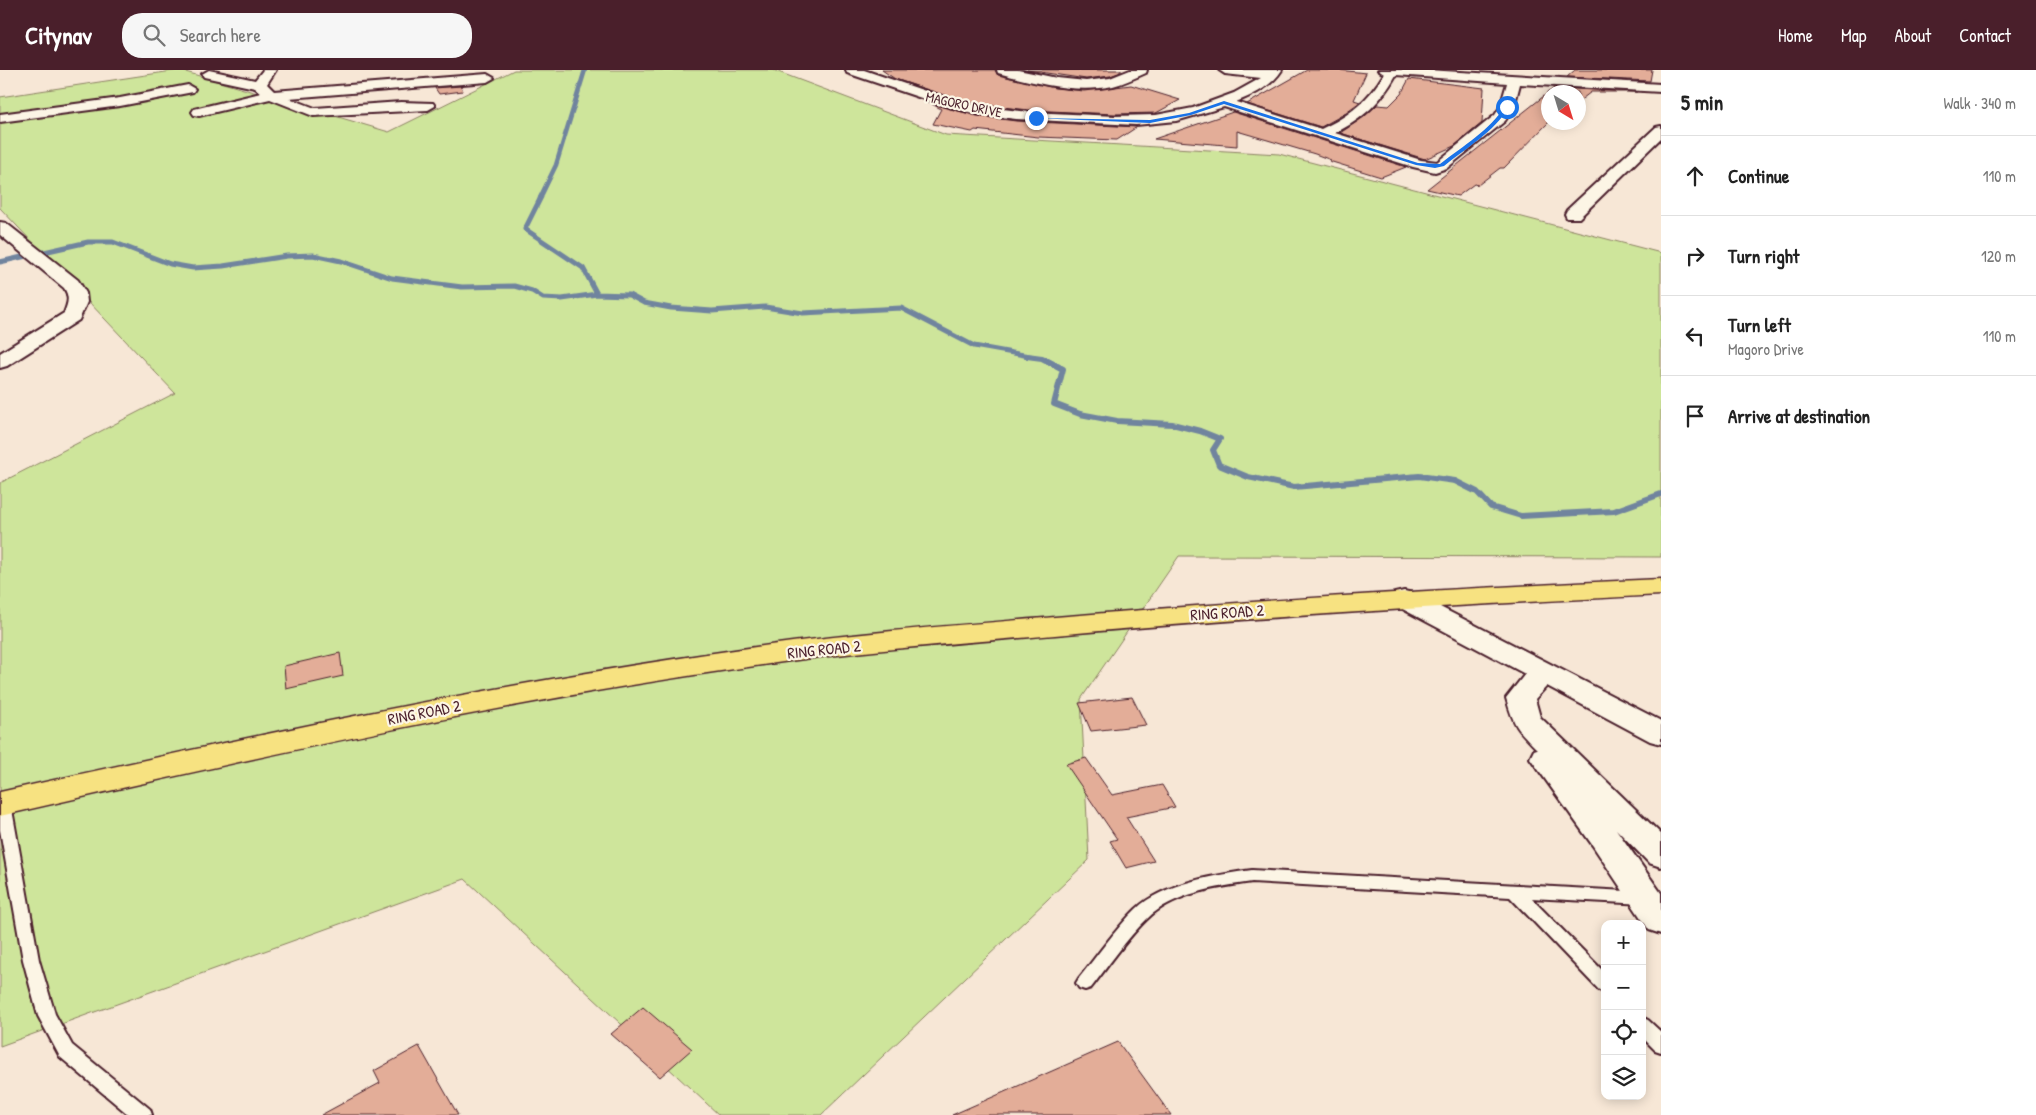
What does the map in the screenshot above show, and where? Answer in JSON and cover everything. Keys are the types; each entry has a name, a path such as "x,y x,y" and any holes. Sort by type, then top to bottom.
{"main road":[{"name":"RING ROAD 2","path":"2,804 284,740 508,695 739,658 936,636 1141,618 1404,599 1661,586"}],"street":[{"path":"260,85 261,80 270,70"},
{"name":"MAGORO DRIVE","path":"852,70 929,98 966,107 1036,118 1150,121 1190,114 1224,103 1252,90 1274,73"},
{"path":"1003,70 1034,79 1087,84 1112,82 1141,70"},
{"path":"1225,70 1274,73"},
{"path":"1322,134 1352,119 1366,109 1380,93 1388,70 1515,80 1661,88"},
{"path":"209,74 260,85 271,95 313,112 428,106"},
{"path":"199,112 271,95 487,78"},
{"path":"1224,103 1418,164 1435,166 1442,165 1500,118 1507,107 1515,80"},
{"path":"0,118 120,102 188,88"},
{"path":"1573,214 1661,130"},
{"path":"0,227 71,284 77,293 78,302 72,316 0,362"},
{"path":"1404,599 1661,734"},
{"path":"1543,672 1520,698 1527,721 1548,764 1651,895"},
{"path":"1527,721 1661,854"}],"lane":[{"path":"2,804 31,960 47,1016 66,1051 143,1115"},
{"path":"1085,983 1142,913 1165,898 1211,882 1252,876 1516,892 1651,895"},
{"path":"1516,892 1601,981"},
{"path":"1646,1029 1661,1044"}],"green space":[{"path":"179,70 389,132 514,70 773,70 946,135 1279,154 1661,253 1661,557 1179,556 1081,699 1089,860 821,1115 719,1115 465,879 0,1046 0,483 175,393 0,208 0,97"}],"building":[{"path":"882,70 995,70 998,75 1055,88 1084,91 1131,85 1180,100 1156,113 1115,114 1029,110 977,104 895,79"},
{"path":"1027,70 1121,70 1121,72 1110,76 1086,79"},
{"path":"1307,70 1338,70 1366,73 1354,100 1360,102 1321,127 1247,104"},
{"path":"1575,70 1652,70 1650,81 1567,77"},
{"path":"1409,79 1484,88 1482,123 1454,146 1425,159 1340,133 1364,117 1377,105 1389,106 1401,94"},
{"path":"461,86 463,91 439,94 435,88"},
{"path":"1586,90 1637,92 1591,92 1586,96"},
{"path":"1541,99 1541,130 1504,168 1500,168 1478,185 1474,184 1458,196 1427,189"},
{"path":"932,104 977,116 1016,121 1137,127 1117,140 1038,137 975,130 972,132 933,124 941,109"},
{"path":"1233,112 1406,167 1381,177 1329,161 1331,160 1315,154 1237,131 1237,146 1154,139"},
{"path":"340,653 343,676 286,689 284,666"},
{"path":"1132,697 1146,725 1091,731 1079,703"},
{"path":"1086,758 1112,795 1162,785 1175,807 1126,817 1154,861 1126,868 1110,841 1117,839 1066,764"},
{"path":"643,1007 692,1049 660,1077 611,1034"},
{"path":"1118,1042 1171,1115 952,1115"},
{"path":"419,1046 458,1115 321,1115 380,1083 374,1071"}],"waterway":[{"path":"540,198 556,165 585,70"},
{"path":"541,197 525,229 583,268 597,294"},
{"path":"0,262 88,242 113,242 170,264 193,268 223,266 287,256 313,255 341,261 392,278 462,287 514,286 532,291 543,298 562,299 597,294"},
{"path":"597,294 629,295 644,303 671,308 712,311 765,307 803,313 901,308 974,346 1035,357"},
{"path":"1027,356 1042,358 1063,369 1054,404 1080,414 1117,421 1172,424 1200,431 1220,439 1213,450 1219,465 1248,477 1294,487 1419,476 1455,481 1477,492 1491,507 1521,516 1614,511 1661,494"}],"route":[{"path":"1036,118 1150,121 1190,114 1224,103 1418,164 1435,166 1442,165 1486,131 1500,118 1507,107"}]}
